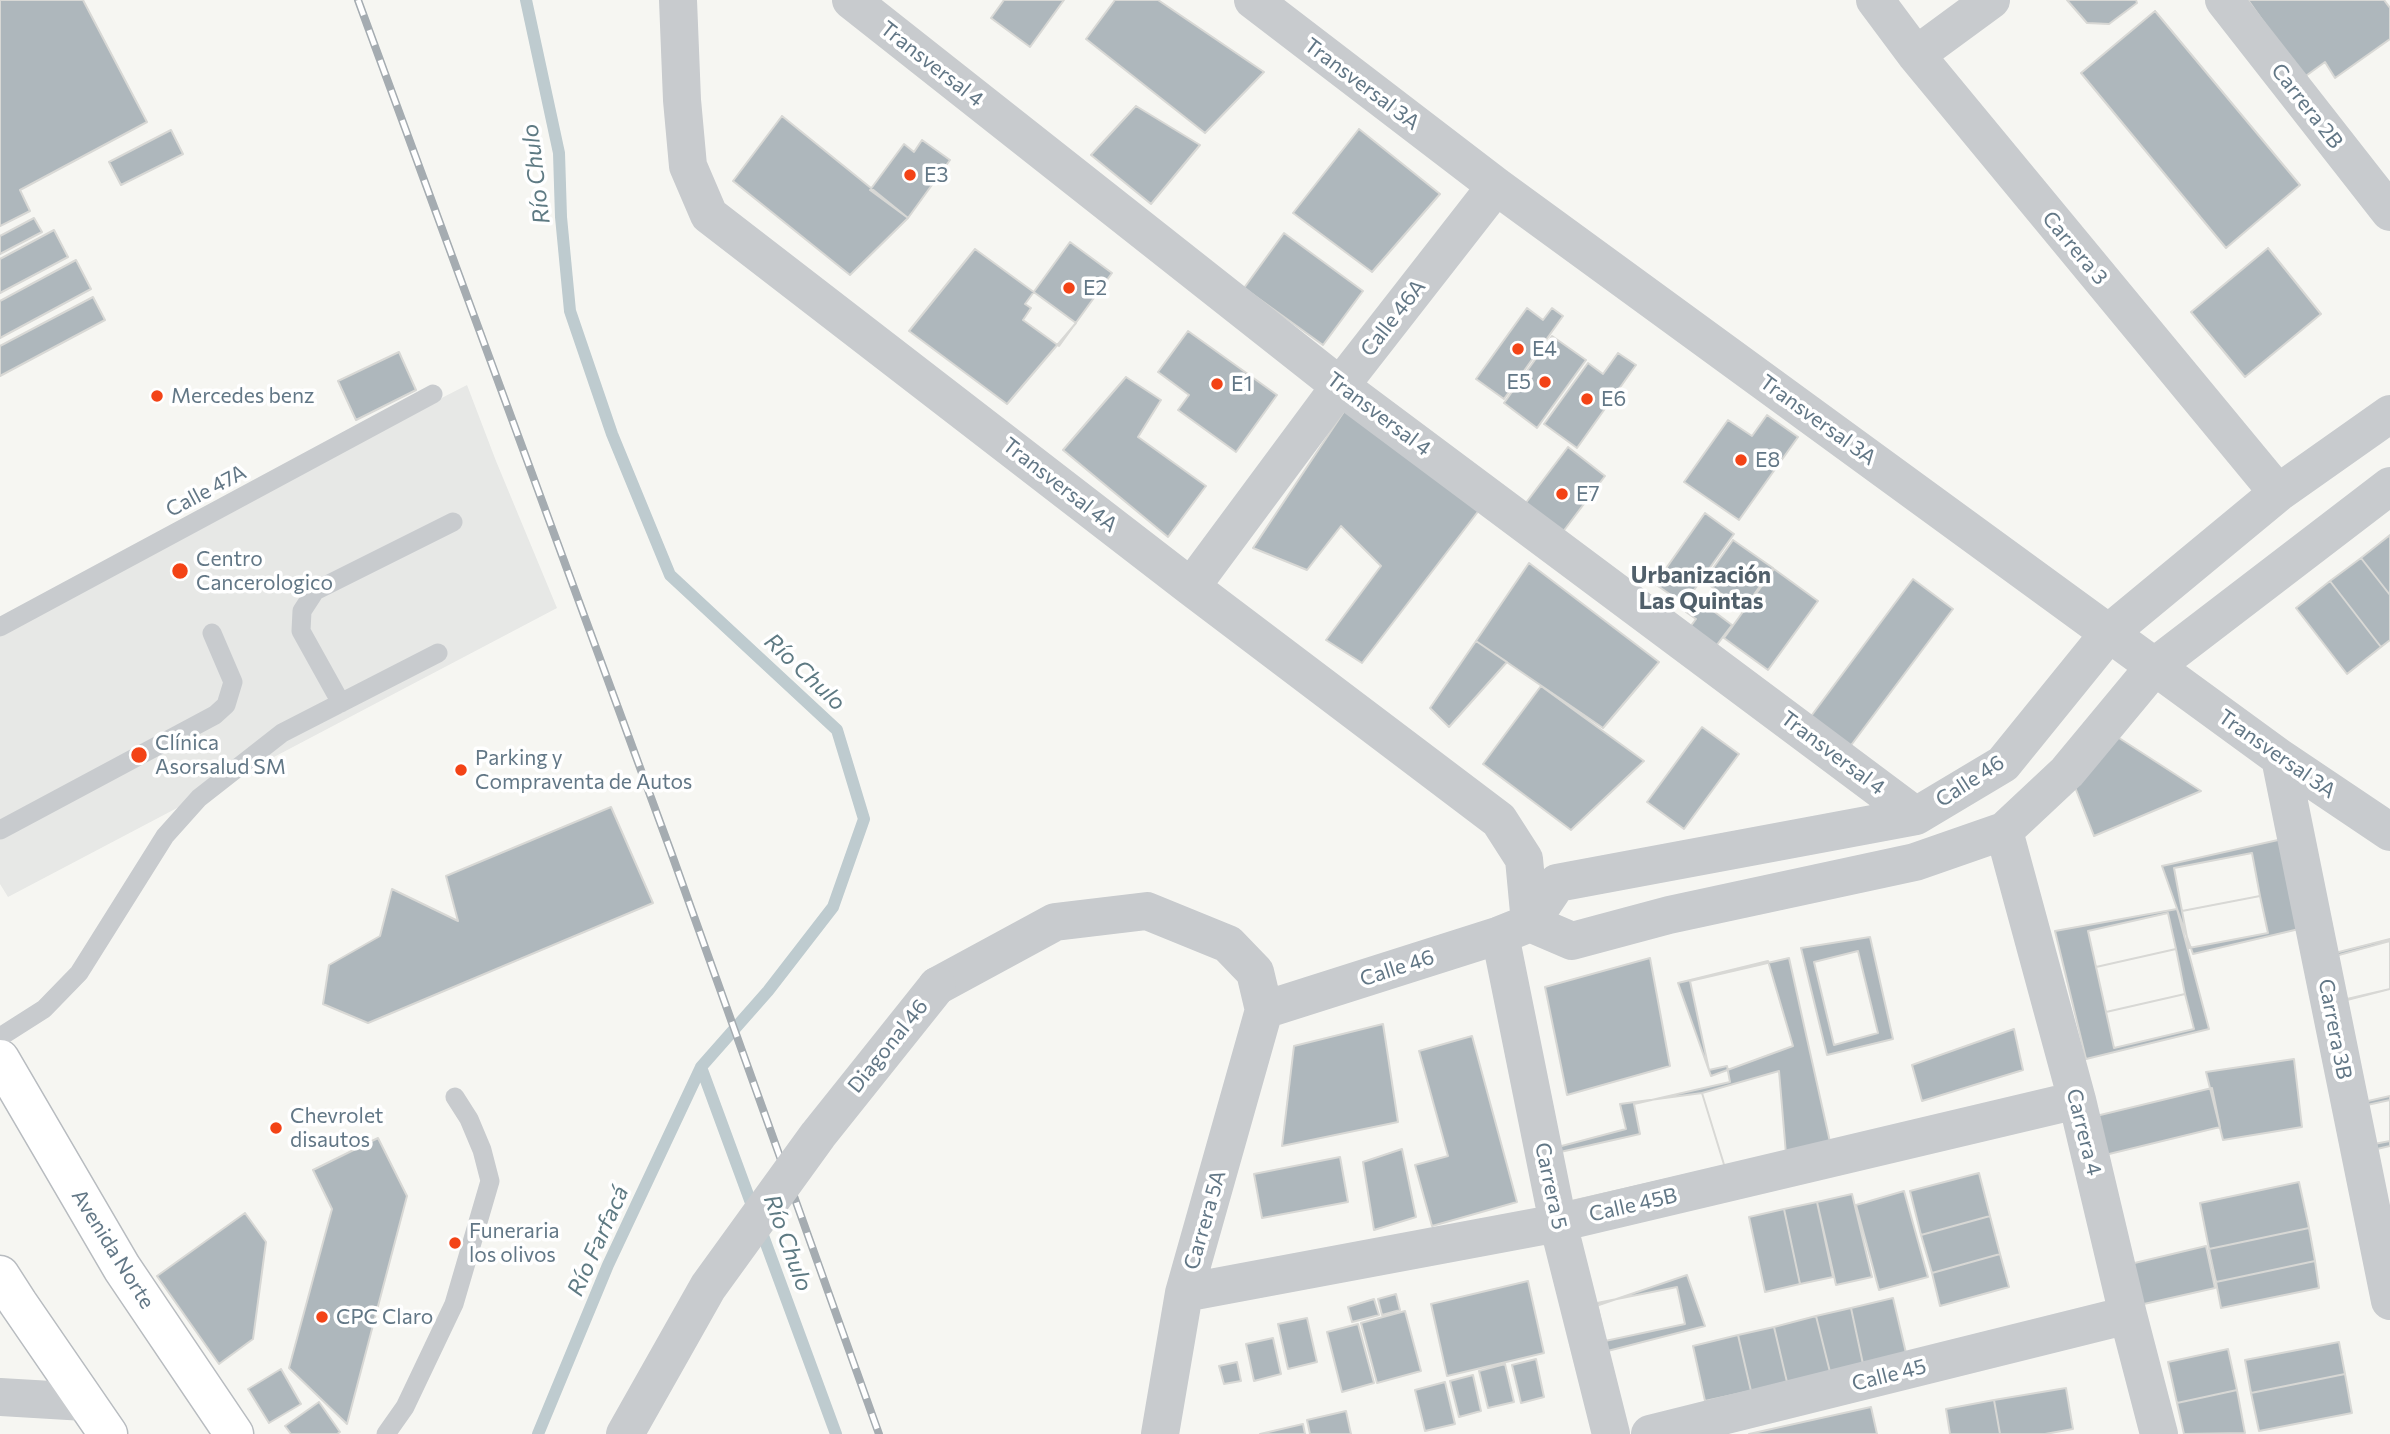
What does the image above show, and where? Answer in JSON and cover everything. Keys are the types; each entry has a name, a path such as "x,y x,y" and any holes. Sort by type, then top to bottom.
{"main road":[{"name":"Avenida Norte","path":"0,1059 122,1268 234,1434"},
{"path":"0,1275 108,1434"}],"street":[{"name":"Transversal 4A","path":"678,0 688,166 709,215 1191,587 1499,820 1524,859 1515,929"},
{"name":"Transversal 4","path":"851,0 1340,386 1916,816"},
{"name":"Transversal 3A","path":"1253,0 1496,186 2280,758 2390,832"},
{"name":"Carrera 3","path":"1875,0 1916,55 2278,493"},
{"path":"1916,55 1991,0"},
{"name":"Carrera 2B","path":"2224,0 2390,212"},
{"name":"Calle 46A","path":"1191,587 1340,386 1496,186"},
{"name":"Calle 46","path":"1264,1010 1515,929 1556,883 1916,816 2003,764 2110,632 2278,493 2390,414"},
{"path":"1515,929 1572,940 1669,915 1915,862 2004,831 2067,772 2155,666 2390,486"},
{"name":"Carrera 3B","path":"2280,758 2390,1301"},
{"name":"Carrera 4","path":"2004,831 2077,1100 2127,1315 2159,1434"},
{"name":"Diagonal 46","path":"625,1434 708,1287 818,1135 937,986 1055,922 1147,911 1228,944 1255,972 1264,1010"},
{"name":"Carrera 5","path":"1515,929 1558,1223 1611,1434"},
{"name":"Carrera 5A","path":"1160,1434 1184,1293 1264,1010"},
{"name":"Calle 45B","path":"1184,1293 1558,1223 2077,1100"},
{"name":"Calle 45","path":"1650,1434 2127,1315"},
{"path":"0,1397 85,1402"}],"lane":[{"name":"Calle 47A","path":"0,627 433,394"},
{"path":"341,703 302,631 302,611 315,591 453,522"},
{"path":"0,830 215,715 226,705 233,682 212,633"},
{"path":"0,1037 44,1009 79,973 164,836 199,798 282,733 438,653"},
{"path":"386,1434 405,1407 454,1304 489,1181 482,1150 469,1119 455,1097"}],"shaded area":[{"name":"Clínica Asorsalud SM","path":"467,385 557,608 8,897 0,884 0,625"}],"building":[{"path":"0,0 83,0 147,122 20,190 30,211 0,226"},
{"path":"1004,0 1064,0 1030,47 991,18"},
{"path":"1115,0 1158,0 1264,72 1205,133 1086,39"},
{"path":"2067,0 2136,0 2137,3 2109,24 2087,23"},
{"path":"2248,0 2384,0 2390,8 2390,39 2335,78 2325,62 2303,78"},
{"path":"2155,11 2300,185 2226,248 2081,73"},
{"path":"1136,106 1200,145 1151,204 1091,155"},
{"path":"782,116 908,218 850,275 733,181"},
{"path":"1359,129 1440,194 1372,272 1293,213"},
{"path":"171,130 183,154 121,185 109,162"},
{"name":"E3","path":"922,140 950,160 908,218 870,190 904,144 914,152"},
{"path":"34,218 42,232 0,254 0,236"},
{"path":"54,230 68,257 0,293 0,259"},
{"path":"1284,233 1363,291 1323,345 1244,288"},
{"name":"E2","path":"1070,242 1112,273 1059,346 1023,320 1031,308 1025,304"},
{"path":"2268,248 2321,314 2245,377 2191,312"},
{"path":"975,249 1076,323 1007,404 909,331"},
{"path":"76,260 91,289 0,338 0,301"},
{"path":"93,297 105,320 0,376 0,346"},
{"name":"E4","path":"1527,308 1543,320 1552,308 1563,316 1504,399 1476,379"},
{"name":"E1","path":"1188,331 1277,395 1236,452 1178,410 1189,395 1158,372"},
{"name":"E5","path":"1552,336 1586,360 1537,428 1504,403"},
{"path":"399,352 416,390 356,420 338,381"},
{"name":"E6","path":"1618,353 1636,365 1577,448 1544,424 1588,363 1603,374"},
{"path":"1126,377 1161,400 1138,437 1206,486 1168,537 1063,450"},
{"path":"1347,407 1480,509 1362,663 1326,640 1381,566 1341,526 1307,570 1253,548"},
{"name":"E8","path":"1767,415 1798,437 1739,520 1684,482 1728,420 1752,436"},
{"name":"E7","path":"1568,447 1605,476 1556,541 1519,512"},
{"path":"1705,513 1734,534 1684,604 1655,584"},
{"path":"2390,535 2390,595 2361,558"},
{"path":"1733,540 1773,568 1743,610 1704,581"},
{"path":"2361,558 2390,595 2390,640 2381,647 2330,581"},
{"path":"1529,563 1659,662 1603,728 1476,641"},
{"path":"1774,569 1818,601 1768,670 1724,638"},
{"path":"1913,579 1953,609 1843,756 1803,727"},
{"path":"2330,581 2381,647 2347,674 2296,608"},
{"path":"1696,598 1732,625 1713,650 1687,631 1696,619 1686,612"},
{"path":"1476,641 1507,662 1449,727 1430,708"},
{"path":"1541,686 1644,761 1571,830 1483,764"},
{"path":"1702,727 1739,754 1684,829 1647,802"},
{"path":"2116,736 2201,791 2094,836 2073,782"},
{"path":"611,807 653,903 368,1023 323,1004 329,965 380,936 392,889 458,921 446,876"},
{"path":"2287,838 2299,929 2193,954 2162,866"},
{"path":"2252,853 2260,896 2182,911 2174,868"},
{"path":"2260,896 2268,933 2189,948 2182,911"},
{"path":"2177,909 2209,1029 2086,1059 2055,931"},
{"path":"2168,913 2176,949 2096,967 2088,931"},
{"path":"1870,937 1893,1039 1827,1055 1801,948"},
{"path":"2390,939 2390,989 2347,1000 2335,953"},
{"path":"2390,941 2390,989 2347,999 2328,958"},
{"path":"2176,949 2185,994 2106,1012 2096,967"},
{"path":"1858,951 1878,1033 1834,1045 1814,962"},
{"path":"1650,958 1670,1066 1567,1095 1545,987"},
{"path":"1789,958 1830,1142 1558,1204 1547,1155 1640,1134 1634,1104 1730,1082 1727,1066 1709,1070 1690,981"},
{"path":"1768,961 1793,1046 1711,1076 1678,983"},
{"path":"2185,994 2194,1029 2114,1048 2106,1012"},
{"path":"1383,1024 1398,1122 1282,1146 1294,1046"},
{"path":"2014,1029 2023,1070 1922,1101 1912,1065"},
{"path":"1472,1036 1517,1202 1432,1226 1415,1165 1448,1156 1419,1051"},
{"path":"2294,1059 2302,1127 2223,1140 2206,1072"},
{"path":"1779,1071 1786,1154 1726,1171 1702,1093"},
{"path":"2212,1088 2220,1127 2105,1155 2096,1116"},
{"path":"1702,1093 1726,1171 1569,1203 1554,1148 1626,1129 1620,1104"},
{"path":"2390,1096 2390,1146 2377,1149 2355,1104"},
{"path":"2390,1100 2390,1141 2374,1144 2367,1105"},
{"path":"378,1138 407,1196 347,1424 289,1368 332,1209 313,1170"},
{"path":"1402,1149 1416,1217 1374,1230 1363,1162"},
{"path":"1340,1157 1348,1202 1262,1218 1254,1174"},
{"path":"1979,1173 1990,1216 1921,1235 1910,1191"},
{"path":"2299,1182 2309,1228 2209,1249 2200,1203"},
{"path":"1904,1191 1928,1277 1879,1290 1856,1205"},
{"path":"1852,1194 1872,1277 1836,1285 1817,1202"},
{"path":"1817,1202 1833,1277 1800,1284 1784,1209"},
{"path":"1784,1209 1800,1284 1765,1292 1749,1217"},
{"path":"245,1213 266,1242 253,1339 219,1364 157,1276"},
{"path":"1990,1216 2000,1254 1932,1273 1921,1235"},
{"path":"2309,1228 2315,1261 2216,1282 2209,1249"},
{"path":"2206,1246 2215,1288 2135,1306 2126,1265"},
{"path":"2000,1254 2009,1287 1940,1306 1932,1273"},
{"path":"2315,1261 2319,1288 2221,1308 2216,1282"},
{"path":"1687,1275 1705,1326 1592,1355 1590,1308"},
{"path":"1528,1281 1544,1353 1447,1376 1431,1304"},
{"path":"1677,1287 1685,1324 1605,1341 1597,1303"},
{"path":"1396,1294 1400,1310 1382,1315 1378,1299"},
{"path":"1893,1298 1906,1353 1863,1364 1851,1308"},
{"path":"1374,1299 1379,1315 1352,1322 1348,1307"},
{"path":"1851,1308 1863,1364 1830,1372 1816,1316"},
{"path":"1405,1311 1421,1371 1377,1383 1361,1323"},
{"path":"1816,1316 1830,1372 1787,1382 1774,1327"},
{"path":"1307,1318 1317,1362 1288,1369 1278,1324"},
{"path":"1358,1324 1374,1383 1342,1392 1327,1332"},
{"path":"1774,1327 1787,1382 1751,1391 1738,1335"},
{"path":"1738,1335 1751,1391 1705,1401 1693,1346"},
{"path":"1273,1338 1281,1374 1254,1381 1246,1344"},
{"path":"2339,1342 2345,1374 2251,1393 2245,1360"},
{"path":"2228,1349 2237,1390 2177,1403 2168,1362"},
{"path":"1536,1359 1544,1397 1521,1403 1512,1365"},
{"path":"1237,1362 1241,1381 1224,1384 1219,1366"},
{"path":"1505,1364 1514,1402 1488,1408 1479,1371"},
{"path":"281,1369 301,1404 269,1423 248,1389"},
{"path":"2345,1374 2352,1413 2259,1431 2251,1393"},
{"path":"1473,1375 1481,1411 1459,1417 1450,1381"},
{"path":"1445,1382 1455,1424 1425,1431 1415,1390"},
{"path":"2066,1388 2073,1429 2045,1434 2000,1434 1994,1400"},
{"path":"2237,1390 2245,1433 2184,1434 2177,1403"},
{"path":"1994,1400 2000,1434 1950,1434 1946,1409"},
{"path":"319,1402 340,1432 291,1434 285,1426"},
{"path":"1871,1407 1877,1434 1749,1434"},
{"path":"1346,1411 1351,1434 1310,1434 1307,1420"},
{"path":"1303,1424 1305,1434 1260,1434"}],"waterway":[{"name":"Río Chulo","path":"526,0 559,153 561,217 570,311 612,434 670,575 837,730 864,819 833,907 768,991 701,1067 836,1434"},
{"name":"Río Farfacá","path":"538,1434 608,1265 701,1067"}],"railway":[{"path":"358,0 671,852 879,1434"}],"place":[{"name":"E3","path":"910,175"},
{"name":"E2","path":"1069,288"},
{"name":"E4","path":"1518,349"},
{"name":"E5","path":"1545,382"},
{"name":"E1","path":"1217,384"},
{"name":"Mercedes benz","path":"157,396"},
{"name":"E6","path":"1587,399"},
{"name":"E8","path":"1741,460"},
{"name":"E7","path":"1562,494"},
{"name":"Centro Cancerologico","path":"180,571"},
{"name":"Clínica Asorsalud SM","path":"139,755"},
{"name":"Parking y Compraventa de Autos","path":"461,770"},
{"name":"Chevrolet disautos","path":"276,1128"},
{"name":"Funeraria los olivos","path":"455,1243"},
{"name":"CPC Claro","path":"322,1317"}],"district":[{"name":"Urbanización Las Quintas","path":"1701,588"}]}
